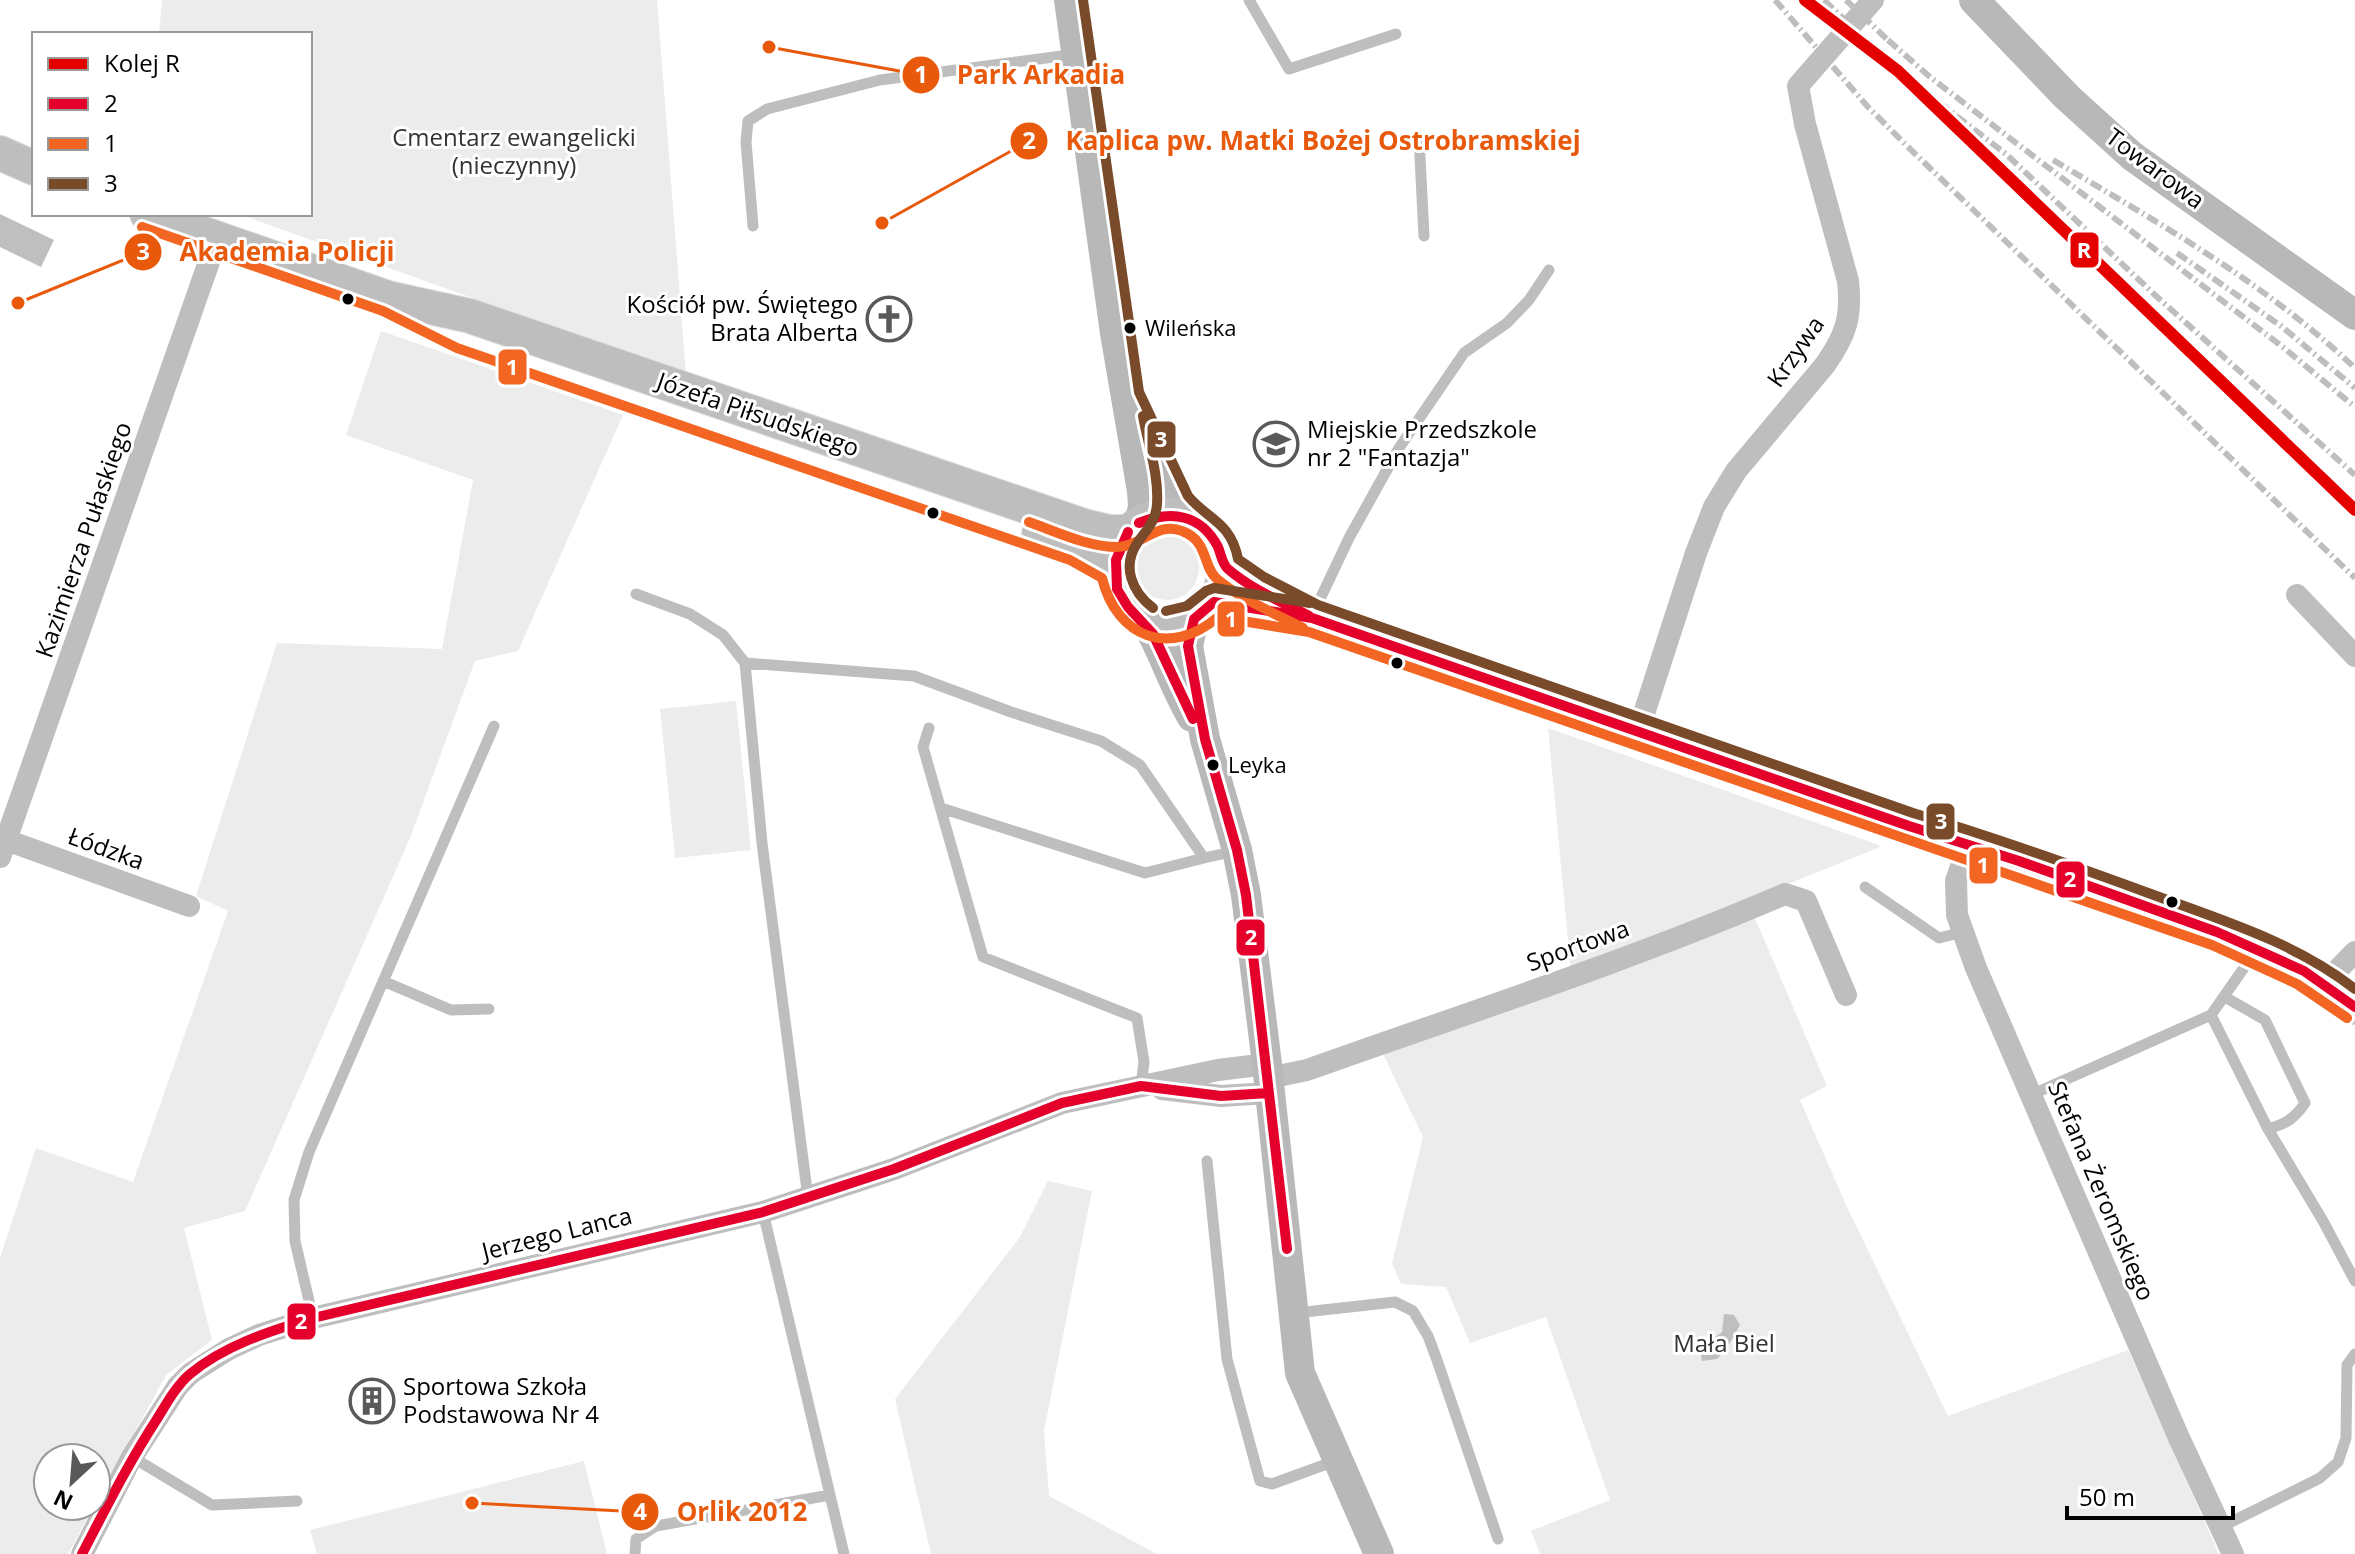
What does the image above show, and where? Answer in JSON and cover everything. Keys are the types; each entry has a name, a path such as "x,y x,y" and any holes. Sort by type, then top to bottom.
{"main road":[{"path":"0,153 32,167"},
{"name":"Józefa Piłsudskiego","path":"153,216 388,298 470,316 1070,521 1109,532 1133,528"},
{"name":"Józefa Piłsudskiego","path":"388,298 462,335 1076,547 1114,569"},
{"path":"1204,611 1220,592 1225,567 1222,551 1213,535 1188,518 1163,515 1133,528 1116,555 1114,569 1116,584 1124,602 1144,619 1169,625 1204,611 1312,618"},
{"path":"1225,567 1257,589 1312,618 1909,826 1969,843 2258,949 2324,984 2355,1007"}],"street":[{"path":"1069,0 1125,396 1142,491 1143,507 1133,528"},
{"name":"Krzywa","path":"1638,732 1714,507 1736,471 1825,365 1847,327 1850,305 1848,281 1805,124 1798,86 1873,0"},
{"name":"Towarowa","path":"1974,0 2067,97 2132,156 2355,315"},
{"name":"Kazimierza Pułaskiego","path":"3,849 217,239"},
{"path":"1125,396 1176,503 1188,518"},
{"path":"2297,595 2355,656"},
{"path":"1204,611 1188,646 1205,739 1237,850 1246,895 1300,1373 1379,1554"},
{"path":"1144,619 1156,639 1176,690 1205,739"},
{"name":"Stefana Żeromskiego","path":"1969,843 1956,881 1957,915 1976,968 2179,1438 2233,1554"},
{"name":"Łódzka","path":"3,849 189,906"},
{"name":"Sportowa","path":"1268,1079 1295,1074 1590,970 1703,929 1785,894 1806,901 1846,995"},
{"path":"2324,984 2355,952"},
{"name":"Jerzego Lanca","path":"82,1554 132,1457 165,1403 191,1373 251,1338 313,1318 763,1212 894,1169 1062,1103 1218,1070 1268,1079"}],"lane":[{"path":"1249,0 1289,69 1396,34"},
{"path":"753,226 746,142 748,121 767,109 880,80 1077,54"},
{"path":"1419,137 1424,236"},
{"path":"1312,618 1349,538 1399,448 1464,353 1507,323 1529,300 1549,270"},
{"path":"636,594 690,614 723,635 745,663 762,843 808,1198"},
{"path":"745,663 914,676 1101,741 1140,765 1204,858"},
{"path":"313,1318 295,1241 294,1200 309,1152 494,726"},
{"path":"929,728 923,747 983,957 1137,1018 1144,1062 1141,1086"},
{"path":"941,808 1145,873 1237,850"},
{"path":"1865,887 1939,938 1963,932"},
{"path":"2031,1095 2211,1015 2258,949"},
{"path":"383,981 451,1010 489,1009"},
{"path":"2225,997 2265,1020 2305,1103 2296,1117 2268,1129"},
{"path":"2211,1015 2268,1129 2355,1281"},
{"path":"1207,1161 1227,1359 1260,1481 1272,1484 1337,1460"},
{"path":"763,1212 844,1554"},
{"path":"1294,1313 1395,1302 1413,1311 1428,1336 1437,1360 1498,1539"},
{"path":"2221,1527 2320,1478 2338,1462 2346,1438 2347,1365 2355,1354"},
{"path":"132,1457 212,1505 297,1501"},
{"path":"635,1554 636,1539 656,1526 830,1495"}],"green space":[{"name":"Cmentarz ewangelicki (nieczynny)","path":"162,0 657,0 686,375 245,216 312,216 312,32 159,32"},
{"path":"381,331 623,415 518,651 475,661 410,838 245,1211 184,1228 212,1340 166,1375 112,1474 112,1442 32,1442 32,1522 85,1522 68,1554 0,1554 0,1258 36,1148 133,1182 228,911 196,896 277,643 442,649 473,480 346,435"},
{"path":"1167,536 1179,538 1190,545 1197,556 1197,580 1190,591 1179,598 1167,600 1155,598 1144,591 1137,580 1135,568 1137,556 1144,545 1155,538"},
{"path":"736,701 751,850 675,858 660,709"},
{"path":"1548,728 1879,845 1880,847 1571,971"},
{"name":"Mała Biel","path":"1754,916 1827,1086 1800,1100 1847,1207 1948,1416 2128,1350 2219,1554 1540,1554 1531,1531 1610,1500 1546,1317 1470,1343 1446,1287 1401,1284 1392,1263 1423,1137 1381,1050"},
{"path":"1048,1181 1092,1191 1044,1431 1049,1496 1157,1554 931,1554 895,1399 1020,1237"},
{"path":"584,1461 607,1554 317,1554 310,1530"}],"shaded area":[{"path":"0,214 54,240 41,267 0,247"},
{"path":"1724,1314 1734,1315 1740,1325 1726,1350 1717,1359 1702,1361 1698,1342 1710,1341 1722,1332"}],"railway":[{"path":"1775,0 1868,107 1906,145 2355,578"},
{"path":"1824,0 1898,71 2006,154 2155,295 2355,475"},
{"path":"1846,0 1894,46"},
{"path":"1888,40 1930,77 2284,348 2355,407"},
{"path":"2053,160 2248,281 2321,337 2355,368"},
{"path":"2177,253 2281,326 2355,388"}],"rail line":[{"name":"R","path":"1805,0 1898,71 2355,510"}],"transit line":[{"name":"3","path":"1083,0 1139,392 1188,496 1224,529 1238,559 1264,577 1318,605 2230,923 2308,958 2355,989"},
{"name":"1","path":"142,227 383,311 457,348 1070,560 1102,578 1109,599 1120,615 1133,628 1148,635 1182,637 1200,630 1218,617 1309,632 2212,945 2297,984 2347,1018"},
{"name":"3","path":"1143,416 1155,471 1157,504 1153,520 1133,551 1130,569 1139,594 1153,608"},
{"name":"2","path":"1139,523 1174,516 1194,521 1211,536 1228,569 1257,589 1309,616"},
{"name":"1","path":"1029,522 1073,538 1118,547 1165,529 1182,531 1197,541 1217,579 1248,600 1303,628"},
{"name":"2","path":"1128,532 1116,560 1117,589 1128,607 1153,634 1193,719"},
{"name":"3","path":"1166,611 1187,606 1214,588 1310,603"},
{"name":"2","path":"1287,1249 1246,895 1237,850 1205,739 1188,646 1194,619 1214,602 1312,618 1909,826 2019,861 2217,932 2304,971 2355,1007"},
{"name":"2","path":"82,1554 137,1452 180,1384 218,1355 264,1334 313,1318 763,1212 894,1169 1062,1103 1141,1086 1221,1096 1269,1093"}],"place":[{"name":"Park Arkadia","path":"769,47"},
{"name":"Kaplica pw. Matki Bożej Ostrobramskiej","path":"882,223"},
{"name":"Akademia Policji","path":"18,303"},
{"name":"Kościół pw. Świętego Brata Alberta","path":"889,319"},
{"name":"Wileńska","path":"1130,328"},
{"name":"Miejskie Przedszkole nr 2 \"Fantazja\"","path":"1276,444"},
{"name":"Leyka","path":"1213,765"},
{"name":"Sportowa Szkoła Podstawowa Nr 4","path":"372,1401"},
{"name":"Orlik 2012","path":"472,1503"}]}
